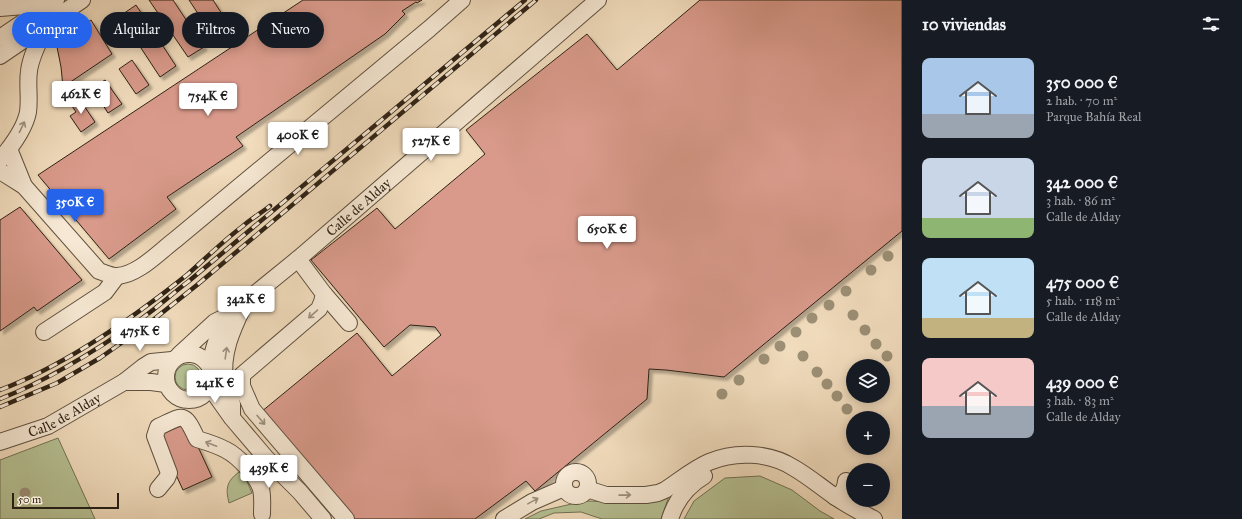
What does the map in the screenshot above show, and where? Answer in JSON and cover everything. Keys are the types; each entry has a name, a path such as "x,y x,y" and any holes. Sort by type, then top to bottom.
{"street":[{"path":"15,0 53,2"},
{"path":"65,12 82,0"},
{"path":"36,48 29,72 28,113 5,154 24,186 99,271 117,276 128,274 138,269 423,34 462,0"},
{"name":"Calle de Alday","path":"0,442 48,426 124,382 143,366 151,362 176,358 216,322 229,315 298,259 598,0"},
{"path":"0,8 53,2"},
{"path":"0,38 53,2"},
{"path":"0,56 12,48"},
{"path":"0,171 24,186"},
{"path":"298,259 324,294 349,323"},
{"path":"44,332 105,292 117,276"},
{"path":"324,294 319,309 242,375 242,386 252,409 346,519"},
{"name":"Calle de Alday","path":"232,418 232,403 225,381 224,367 226,347 235,322 245,302"},
{"name":"Calle de Alday","path":"210,366 219,331 229,315"},
{"path":"186,353 200,356 206,360 210,366 212,380 204,393 191,400 183,400 176,396 170,391 166,384 166,371 176,358 186,353"},
{"path":"124,382 151,382 166,384"},
{"path":"204,393 232,418 266,458 300,492 323,519"},
{"path":"158,489 167,478 169,472 155,436 158,427 179,417 184,418 189,422 197,439 227,450 251,472 261,490 262,514"},
{"path":"504,519 532,502 564,488 565,478 571,473 575,472 583,474 586,477 588,485 587,489 606,495 646,495 665,490 709,462 730,456 747,455 775,459 788,464 855,510 874,519"},
{"path":"266,458 292,498 312,519"},
{"path":"670,519 682,495 694,483 719,469 746,465 771,468 788,475 833,508 853,519"},
{"path":"835,497 842,493 845,489 846,481"}],"green space":[{"path":"188,364 197,368 201,377 197,386 188,390 179,386 175,377 179,368"},
{"path":"58,438 95,519 0,519 0,460"},
{"path":"242,470 252,493 229,503 227,492 228,484 233,477"},
{"path":"760,476 792,490 820,511 834,519 684,519 694,501 725,478"},
{"path":"669,496 661,519 602,519 581,512 554,513 539,519 525,519 541,511 576,503 589,501 611,502"}],"building":[{"path":"149,0 173,0 182,14 182,48 202,48 188,57 174,37 174,12 157,12"},
{"path":"189,0 213,0 221,12 197,12"},
{"path":"303,0 422,0 402,11 405,14 385,34 236,137 243,146 167,197 176,209 109,259 38,175 230,48 249,48 249,36 257,30 257,48 324,48 324,12 285,12"},
{"path":"700,0 902,0 902,231 724,377 649,369 647,399 535,491 526,481 475,519 351,519 261,412 357,333 392,376 441,335 435,327 410,325 384,347 311,260 377,208 395,229 485,154 466,130 587,34 617,70"},
{"path":"136,5 141,12 126,12"},
{"path":"92,22 100,35 100,48 108,48 112,54 63,87 57,48 92,48"},
{"path":"141,48 164,48 176,66 160,77"},
{"path":"132,60 149,85 136,94 119,69"},
{"path":"105,80 122,104 108,113 92,88"},
{"path":"78,97 95,122 81,132 70,116 76,112 70,103"},
{"path":"20,207 82,280 37,311 34,307 0,331 0,220"},
{"path":"187,423 212,477 183,490 158,436"}],"railway":[{"path":"0,399 19,391 73,363 108,342 147,314 189,281 525,0"},
{"path":"0,407 57,383 100,358 148,324 197,285 536,0"},
{"path":"0,390 49,368 74,354 122,323 167,291 228,238 270,206"}]}
